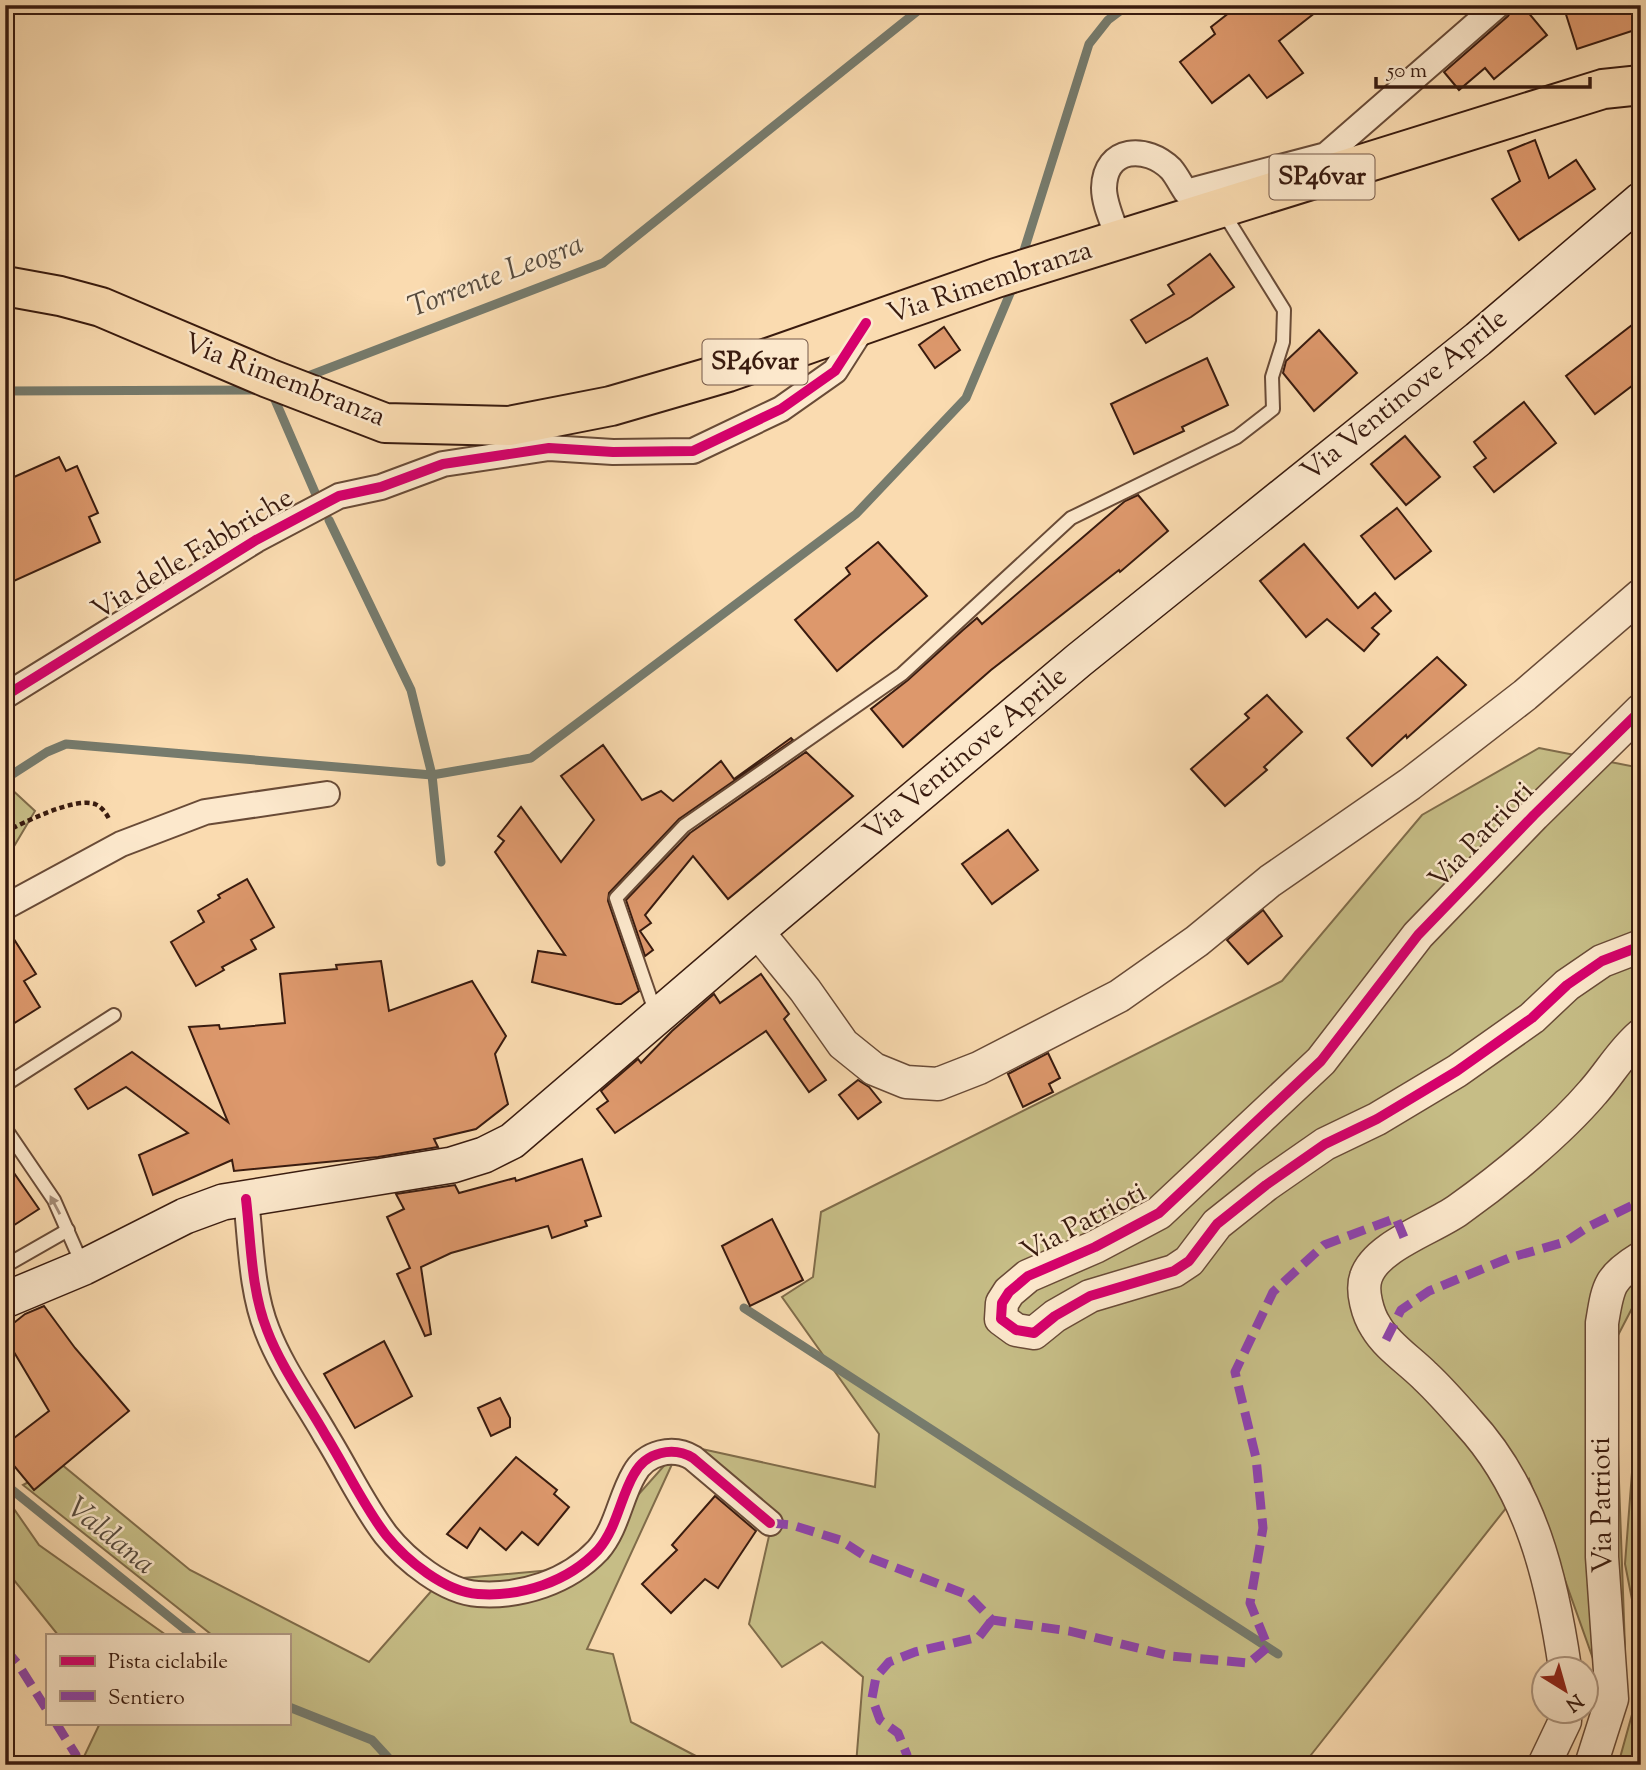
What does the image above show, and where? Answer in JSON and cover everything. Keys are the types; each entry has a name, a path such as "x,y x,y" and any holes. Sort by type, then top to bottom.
{"main road":[{"name":"Via Rimembranza","path":"5,286 101,307 256,373 385,423 509,426 611,406 728,372 996,278 1604,89 1641,85"},
{"path":"1604,89 1641,93"},
{"name":"Via Ventinove Aprile","path":"5,1300 84,1267 185,1216 223,1202 452,1165 484,1156 512,1141 757,930 1079,660 1467,347 1640,200"}],"street":[{"path":"1186,192 1171,169 1146,153 1129,152 1115,159 1108,171 1104,188 1107,205 1132,236 1186,192 1326,155 1499,5"},
{"name":"Via delle Fabbriche","path":"5,696 256,540 339,496 381,487 443,464 550,448 612,452 693,451 781,409 835,370 866,323"},
{"path":"757,930 805,990 843,1044 874,1069 906,1083 939,1084 979,1068 1131,988 1197,941 1270,881 1410,785 1525,695 1641,595"},
{"name":"Via Patrioti","path":"1641,710 1418,935 1321,1061 1159,1213 1095,1247 1028,1276 1002,1303 1002,1319 1016,1330 1034,1333 1055,1316 1090,1296 1174,1271 1189,1261 1217,1224 1266,1185 1315,1151 1377,1119 1457,1071 1532,1018 1567,985 1602,961 1641,946"},
{"path":"5,907 121,844 205,812 327,794"},
{"name":"Via Patrioti","path":"1563,1654 1556,1606 1540,1546 1492,1448 1375,1326 1365,1296 1365,1280 1370,1266 1383,1254 1457,1211 1513,1167 1593,1092 1626,1047 1641,1035"},
{"path":"246,1199 260,1310 276,1351 387,1537 437,1580 458,1590 495,1594 538,1587 574,1572 600,1548 610,1534 634,1472 657,1454 670,1451 682,1452 693,1458 770,1523"},
{"name":"Via Patrioti","path":"1591,1765 1612,1699 1602,1557 1602,1323 1607,1291 1619,1271 1641,1258"},
{"path":"1544,1765 1564,1724"}],"lane":[{"path":"657,1017 615,898 684,826 902,674 1071,518 1237,437 1273,408 1272,377 1283,342 1284,310 1220,208"},
{"path":"5,1085 114,1015"},
{"path":"5,1128 54,1200 84,1267"},
{"path":"5,1266 68,1230"}],"path":[{"path":"5,832 81,803 96,804 102,809 121,844"}],"shaded area":[{"path":"1539,748 1641,768 1641,1291 1614,1343 1625,1648 1595,1765 1602,1684 1600,1654 1591,1654 1529,1479 1307,1760 1313,1765 856,1765 863,1677 822,1642 782,1667 749,1624 774,1514 702,1449 875,1487 879,1434 782,1297 813,1277 821,1212 1282,981 1422,815"},
{"path":"8,786 35,811 13,848 5,853 5,788"},
{"path":"1641,1355 1641,1645 1625,1564"},
{"path":"679,1449 587,1649 613,1654 631,1722 713,1765 80,1765 100,1724 290,1724 290,1634 211,1634 23,1485 61,1464 190,1570 369,1662 441,1580 573,1568"},
{"path":"5,1496 39,1545 165,1634 57,1634 5,1569"},
{"path":"1641,1682 1641,1765 1618,1765"}],"building":[{"path":"1239,5 1325,5 1279,41 1303,73 1267,98 1249,75 1212,103 1180,62 1215,34 1211,27"},
{"path":"1515,5 1522,5 1547,35 1494,79 1485,68 1459,90 1444,72 1508,16"},
{"path":"1563,5 1641,5 1641,28 1577,49"},
{"path":"1535,140 1549,178 1576,160 1595,189 1519,240 1492,199 1520,181 1508,151"},
{"path":"1210,254 1234,287 1191,317 1146,343 1131,320 1174,294 1168,285"},
{"path":"1641,318 1641,379 1595,414 1566,376"},
{"path":"944,327 960,350 935,368 919,345"},
{"path":"1319,330 1357,373 1314,411 1283,373 1286,361"},
{"path":"1207,358 1228,405 1182,427 1184,431 1134,454 1111,404"},
{"path":"1524,402 1556,443 1494,492 1474,467 1486,458 1474,442"},
{"path":"1405,436 1440,477 1406,505 1371,464"},
{"path":"59,457 66,471 77,466 98,513 89,517 100,542 5,585 5,481"},
{"path":"1138,495 1168,531 1120,572 1119,570 991,670 903,747 871,709 977,618 982,624 1125,501"},
{"path":"1397,508 1431,551 1395,579 1361,536"},
{"path":"878,542 927,596 837,671 795,620 850,574 846,568"},
{"path":"1304,544 1358,608 1375,593 1391,611 1372,628 1379,634 1364,651 1327,619 1306,637 1260,581"},
{"path":"1437,657 1466,685 1372,766 1347,738"},
{"path":"1267,695 1302,732 1264,767 1267,770 1225,806 1191,769 1249,718 1245,714"},
{"path":"791,738 793,740 679,819 609,893 608,901 639,991 621,1004 616,1004 532,982 538,951 565,955 495,852 504,841 498,836 521,807 561,862 594,820 561,776 603,745 642,800 661,791 673,801 721,761 734,779"},
{"path":"806,752 853,796 728,899 693,856 645,915 651,923 640,931 653,950 645,956 626,900 690,833"},
{"path":"1008,830 1038,870 992,904 962,864"},
{"path":"247,879 274,927 251,940 256,949 222,967 224,970 196,986 171,942 204,922 198,911 220,898 218,895"},
{"path":"1263,910 1282,936 1248,964 1227,940"},
{"path":"5,925 36,974 24,981 40,1007 5,1029"},
{"path":"381,961 389,1011 472,981 506,1036 495,1054 508,1104 476,1129 434,1139 438,1147 378,1157 234,1171 232,1160 153,1195 139,1155 188,1133 126,1087 88,1109 75,1089 132,1052 228,1122 189,1027 219,1025 220,1029 285,1023 280,974 337,969 336,965"},
{"path":"761,974 789,1014 784,1019 826,1080 809,1092 766,1031 615,1133 597,1109 608,1101 601,1091 638,1059 641,1063 714,994 720,1003"},
{"path":"1048,1053 1060,1078 1049,1084 1053,1092 1023,1107 1008,1074"},
{"path":"858,1080 869,1087 881,1102 858,1119 839,1095"},
{"path":"582,1159 601,1216 585,1221 587,1226 552,1238 548,1226 451,1253 421,1267 431,1334 425,1336 397,1274 410,1268 387,1217 404,1209 396,1194 455,1185 459,1193 515,1178 516,1181"},
{"path":"5,1160 39,1209 5,1231"},
{"path":"772,1219 803,1280 750,1306 722,1246"},
{"path":"44,1306 75,1348 129,1411 34,1490 5,1455 5,1445 49,1411 5,1337 5,1330 25,1314"},
{"path":"384,1341 412,1396 355,1428 324,1374"},
{"path":"500,1398 510,1418 510,1427 491,1436 478,1408"},
{"path":"516,1457 557,1490 554,1494 569,1507 538,1545 522,1532 506,1550 480,1528 467,1548 447,1534"},
{"path":"715,1496 756,1531 718,1588 705,1579 671,1613 642,1584 677,1550 672,1545"}],"waterway":[{"name":"Torrente Leogra","path":"303,378 603,263 925,5"},
{"path":"1021,260 1089,44 1108,20 1128,5"},
{"path":"5,779 47,752 66,744 432,775 531,758 856,514 966,398 1014,284"},
{"name":"Torrente Leogra","path":"5,391 257,390"},
{"path":"272,393 317,497"},
{"path":"329,520 411,690 432,775 441,862"},
{"path":"744,1308 1278,1654"},
{"name":"Valdana","path":"5,1470 11,1489 191,1634"},
{"name":"Valdana","path":"290,1707 372,1740 395,1765"}],"marked path":[{"path":"1386,1340 1401,1310 1429,1291 1509,1258 1565,1242 1588,1227 1641,1201"},
{"path":"770,1523 792,1525 840,1540 865,1556 968,1595 992,1620 1069,1631 1170,1656 1249,1663 1268,1647 1250,1603 1263,1528 1256,1458 1235,1372 1273,1292 1324,1245 1396,1218 1405,1240"},
{"path":"902,1765 907,1755 898,1733 880,1720 872,1698 876,1677 889,1662 915,1652 979,1637 992,1620"},
{"path":"5,1649 18,1664 46,1708"},
{"path":"57,1724 76,1755 77,1765"}],"cycle path":[{"path":"5,696 256,540 339,496 381,487 443,464 549,448 613,452 693,451 781,409 835,371 866,323"},
{"path":"1641,710 1418,935 1321,1061 1159,1213 1095,1247 1028,1276 1009,1292 1002,1303 1001,1319 1016,1330 1034,1333 1055,1316 1090,1296 1174,1271 1189,1261 1217,1224 1266,1185 1325,1144 1377,1119 1457,1071 1532,1018 1567,985 1602,961 1641,946"},
{"path":"246,1199 258,1299 279,1357 386,1535 427,1573 465,1592 478,1594 511,1593 558,1579 573,1571 598,1550 614,1523 634,1474 645,1461 660,1453 677,1452 693,1458 770,1523"}]}
